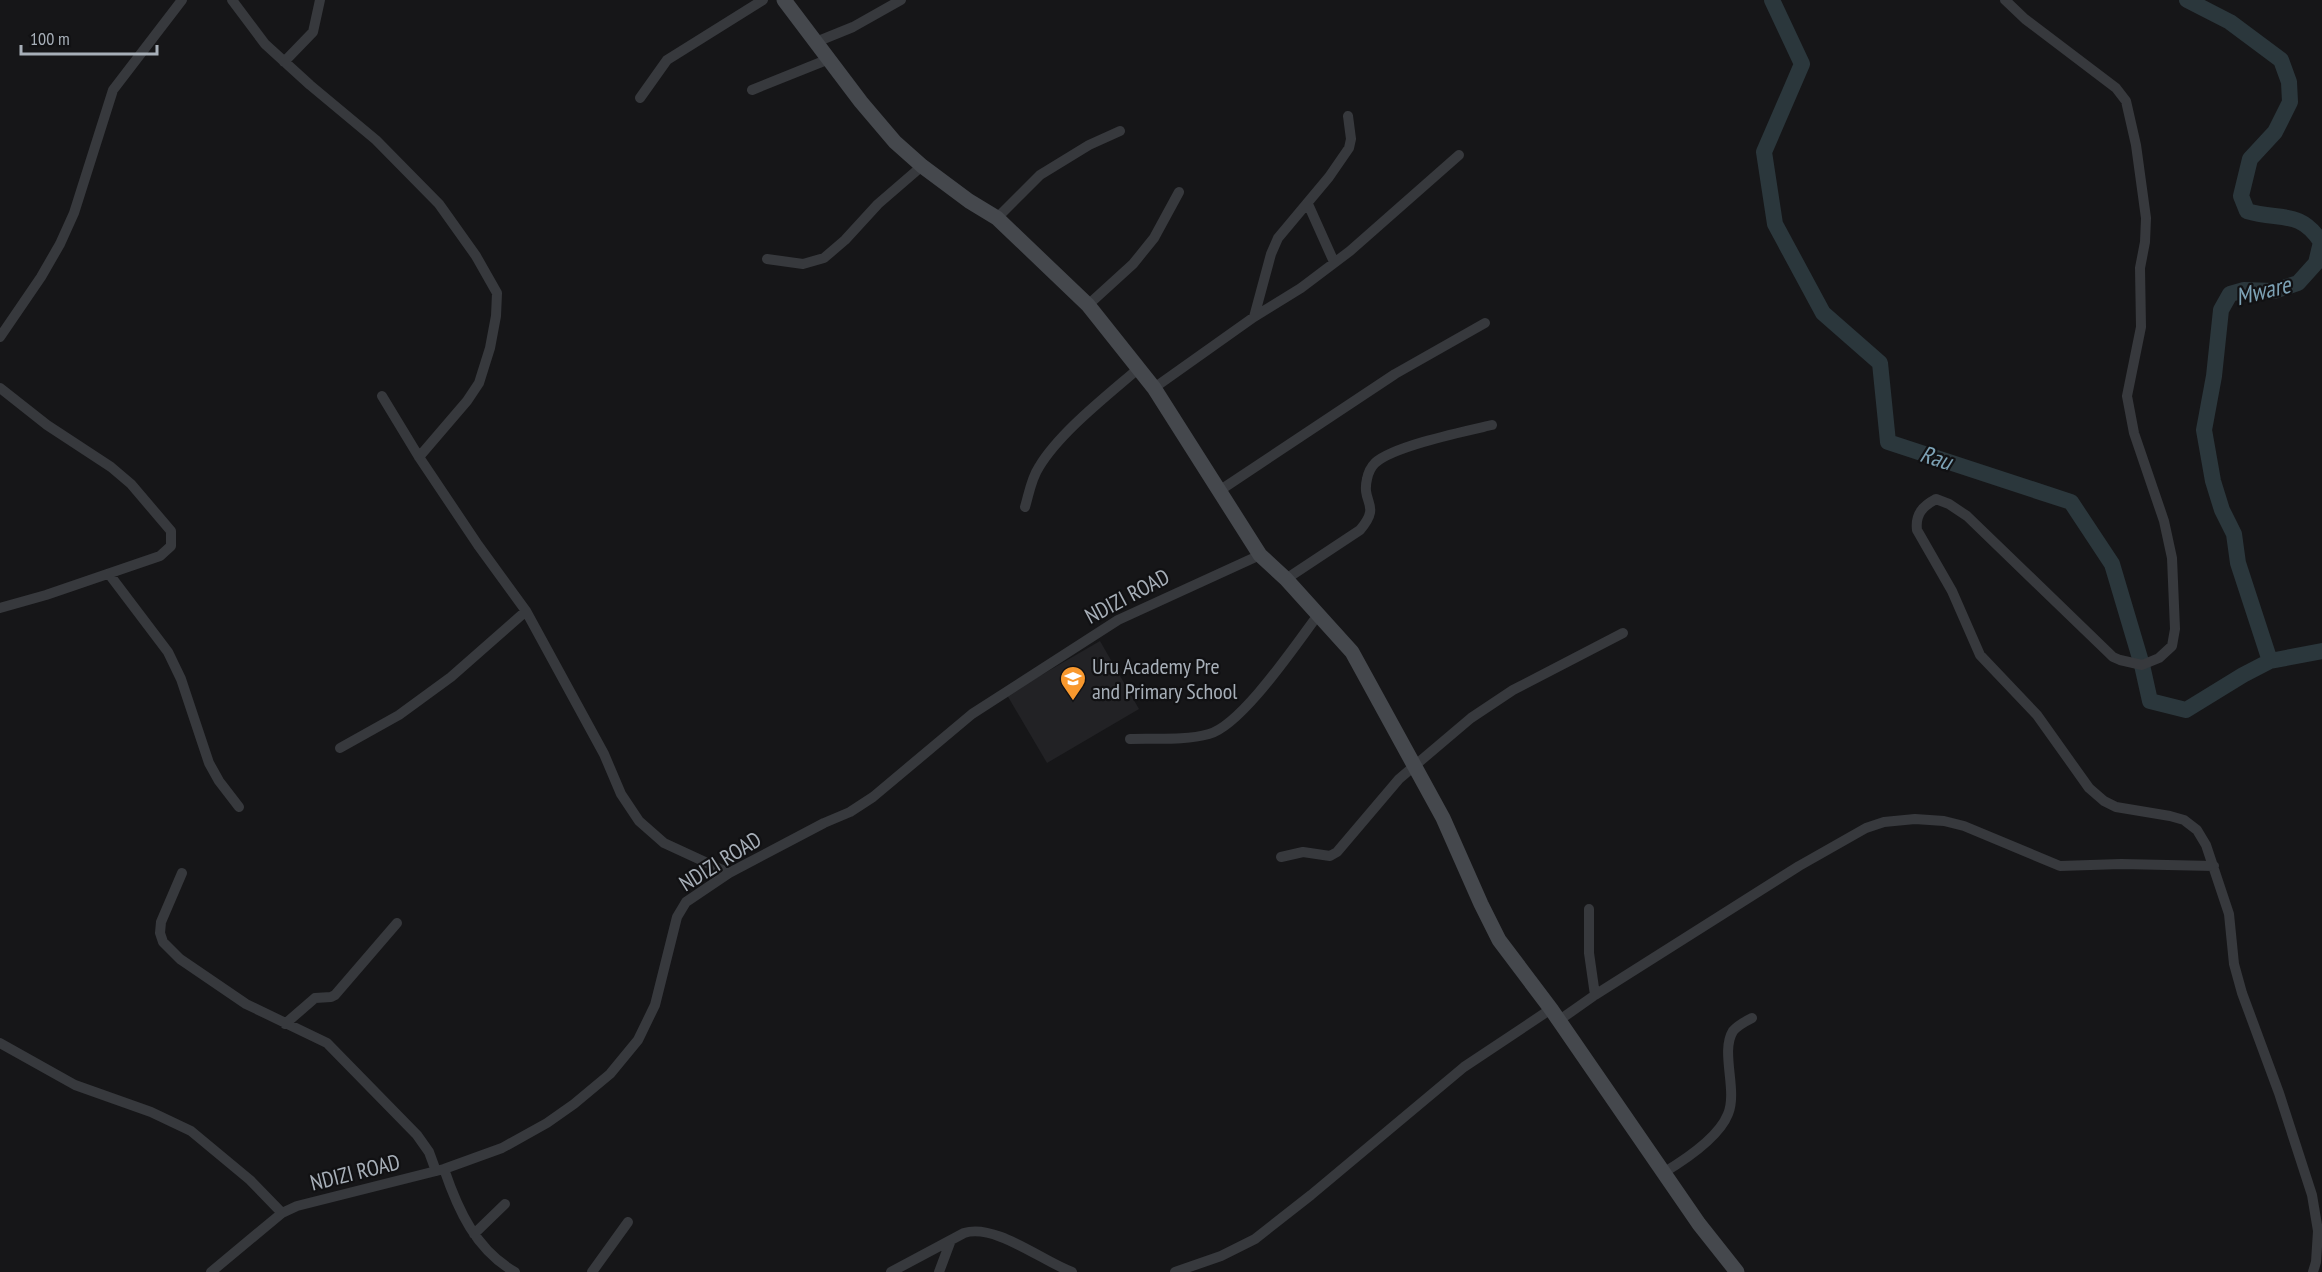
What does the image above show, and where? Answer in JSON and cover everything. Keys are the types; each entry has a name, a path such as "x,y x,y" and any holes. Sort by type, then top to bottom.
{"street":[{"path":"0,337 41,277 60,244 74,213 113,90 182,0"},
{"path":"232,0 265,44 376,140 439,204 476,256 497,293 490,348 479,383 467,401 419,457"},
{"path":"284,62 313,33 320,0"},
{"path":"640,98 667,60 763,0"},
{"path":"784,0 895,142 922,166 969,201 997,218 1088,305 1154,388 1260,555 1286,579 1352,652 1443,818 1490,924 1663,1173 1737,1272"},
{"path":"816,42 853,27 902,0"},
{"path":"2005,0 2033,26 2116,88 2126,101 2136,145 2146,218 2145,242 2140,268 2141,327 2127,396 2134,433 2164,520 2172,558 2175,629 2172,646 2166,654 2142,665 2113,657 1966,516 1949,504 1936,499 1927,504 1920,511 1916,520 1917,530 1952,591 1980,655 2037,715 2089,788 2104,801 2116,807 2170,816 2191,824 2206,845 2229,914 2234,964 2242,993 2279,1093 2312,1196 2318,1231 2313,1272"},
{"path":"752,90 829,59"},
{"path":"1254,317 1257,300 1278,238 1308,204 1349,148 1351,139 1348,116"},
{"path":"997,218 1040,175 1089,145 1120,130"},
{"path":"1154,388 1254,317 1301,288 1459,155"},
{"path":"767,258 803,264 824,258 845,240 878,204 922,166"},
{"path":"1088,305 1133,264 1154,238 1179,192"},
{"path":"1308,204 1334,262"},
{"path":"1218,491 1395,374 1485,323"},
{"path":"1025,507 1032,481 1046,458 1077,424 1139,368"},
{"path":"0,388 47,425 111,467 131,484 171,531 171,546 160,556 46,595 0,608"},
{"path":"382,396 419,457 526,611 604,754 621,794 639,821 664,843 729,873"},
{"path":"1286,579 1360,530 1369,519 1371,507 1366,481 1373,464 1395,452 1438,438 1492,425"},
{"name":"NDIZI ROAD","path":"211,1272 282,1213 297,1206 440,1170 502,1148 547,1123 610,1074 638,1040 655,1005 677,917 686,902 729,873 824,823 850,812 873,796 972,714 1118,620 1260,555"},
{"path":"109,574 168,652 181,679 209,763 219,782 239,807"},
{"path":"340,748 399,715 451,677 526,611"},
{"path":"1130,739 1196,737 1211,734 1223,727 1254,698 1318,615"},
{"path":"1281,857 1303,852 1330,856 1337,852 1414,766 1471,717 1513,690 1623,633"},
{"path":"1175,1272 1221,1256 1256,1239 1311,1196 1464,1067 1595,995 1799,866 1866,828 1884,822 1915,819 1944,821 1964,826 2060,866 2121,864 2214,866"},
{"path":"182,873 161,922 160,933 163,942 180,959 246,1004 327,1043 417,1135 440,1170 458,1208 474,1234 498,1261 515,1272"},
{"path":"1589,909 1589,953 1595,995"},
{"path":"285,1024 315,998 335,995 397,923"},
{"path":"1663,1173 1692,1153 1717,1130 1728,1116 1732,1090 1729,1066 1731,1036 1734,1029 1752,1018"},
{"path":"0,1043 75,1085 161,1116 191,1131 250,1180 282,1213"},
{"path":"474,1234 505,1204"},
{"path":"592,1272 628,1222"},
{"path":"891,1272 975,1230 986,1232 1072,1272"},
{"path":"939,1272 951,1240"}],"shaded area":[{"name":"Uru Academy Pre and Primary School","path":"1100,641 1139,709 1047,763 1007,695"}],"waterway":[{"name":"Rau","path":"1772,0 1802,64 1764,152 1775,224 1823,313 1880,363 1888,442 2071,502 2112,564 2142,665 2150,701 2186,710 2270,661 2322,651"},
{"name":"Mware","path":"2187,0 2230,22 2281,60 2289,82 2290,102 2275,132 2250,159 2241,196 2247,211 2297,220 2313,232 2321,242 2316,263 2298,283 2274,291 2244,290 2230,294 2221,310 2214,376 2204,430 2213,481 2222,510 2234,534 2238,563 2270,661"}],"place":[{"name":"Uru Academy Pre and Primary School","path":"1073,702"}]}
